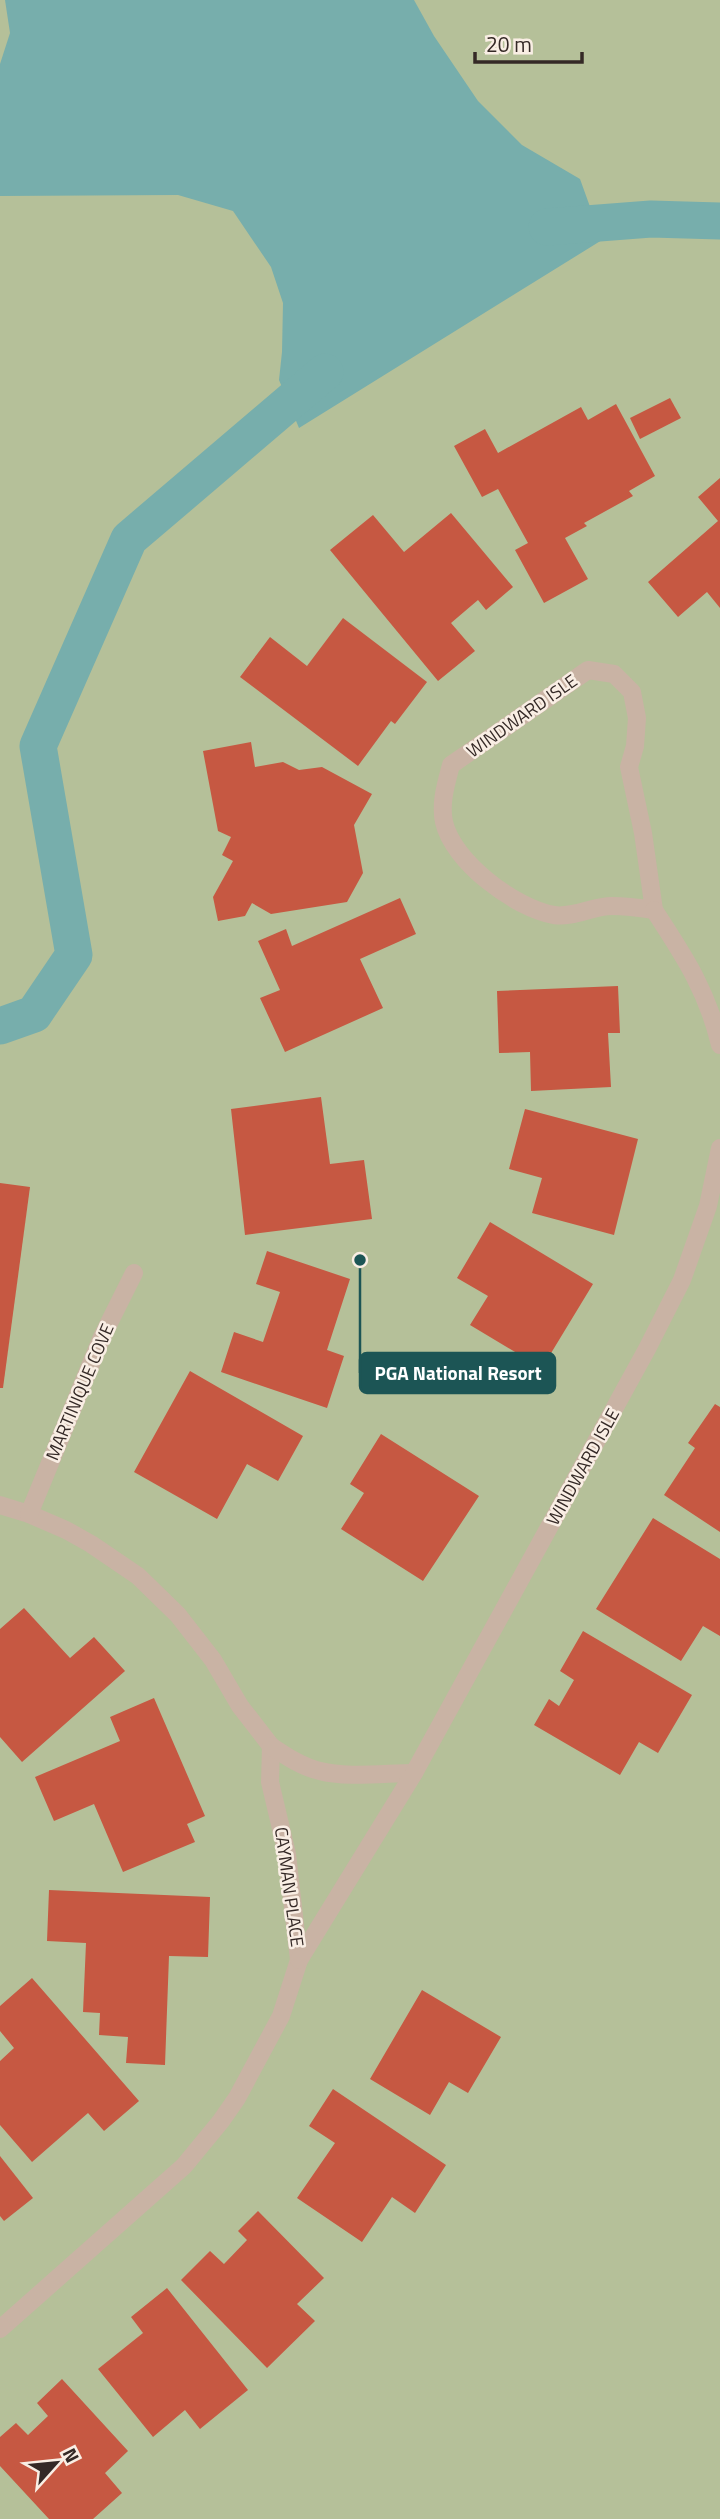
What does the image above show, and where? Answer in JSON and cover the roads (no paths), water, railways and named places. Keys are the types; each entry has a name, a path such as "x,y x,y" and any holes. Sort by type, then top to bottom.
{"street":[{"name":"WINDWARD ISLE","path":"654,910 611,906 556,916 533,908 489,883 454,846 444,822 443,797 451,765 588,670 614,674 632,692 637,718 635,747 629,767 643,833 654,910 704,991 720,1045"},
{"name":"WINDWARD ISLE","path":"299,1960 414,1773 647,1349 682,1280 708,1206 720,1149"},
{"name":"MARTINIQUE COVE","path":"29,1514 102,1337 134,1273"},
{"path":"0,1504 29,1514 91,1544 138,1576 178,1615 213,1660 240,1706 271,1746 296,1762 320,1772 347,1775 414,1773"},
{"name":"CAYMAN PLACE","path":"0,2329 184,2166 237,2098 281,2016 299,1960 287,1854 270,1782 271,1746"}],"water":[{"path":"5,0 414,0 434,36 478,101 522,145 580,179 602,240 299,428 279,380 283,303 271,267 233,211 178,195 0,196 0,64 10,33"}],"waterway":[{"path":"547,227 651,219 720,221"},
{"path":"0,1026 34,1014 74,955 38,746 129,539 325,372"}],"place":[{"name":"PGA National Resort","path":"360,1260"}]}
